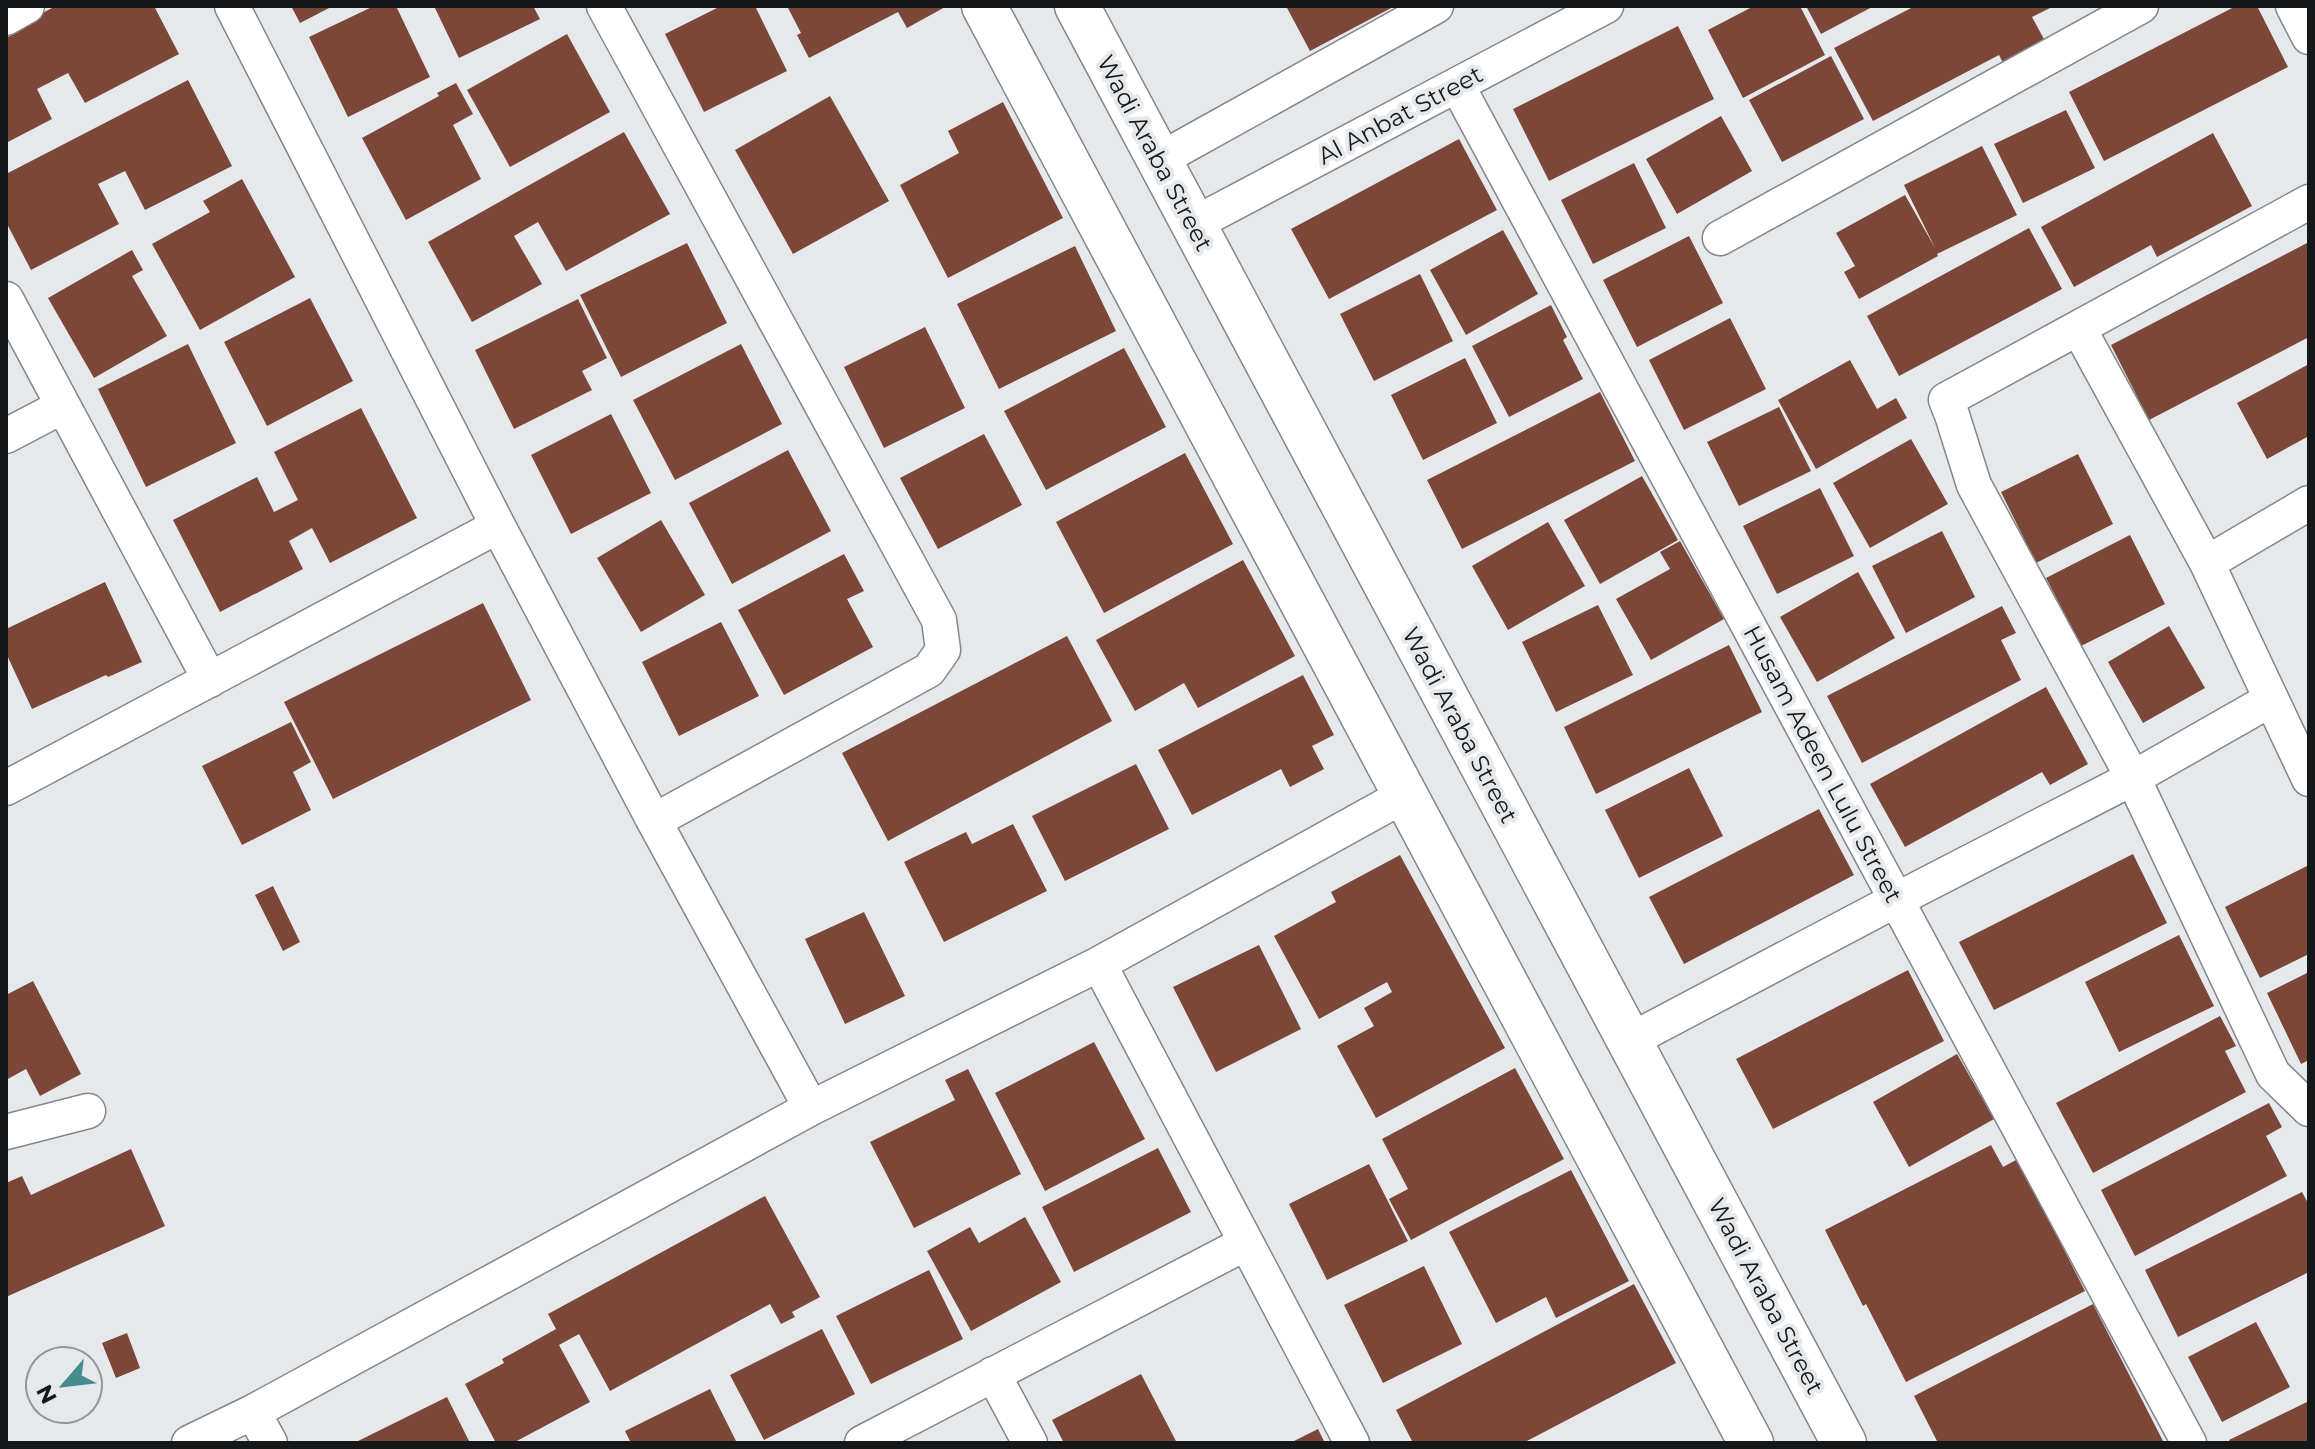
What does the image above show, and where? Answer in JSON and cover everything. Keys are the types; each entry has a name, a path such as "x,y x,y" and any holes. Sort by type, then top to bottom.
{"main road":[{"path":"984,6 1751,1443"},
{"name":"Wadi Araba Street","path":"1077,6 1844,1443"}],"street":[{"path":"6,18 27,6"},
{"path":"232,6 498,526 811,1108"},
{"path":"604,6 939,620 943,650 929,670 654,821"},
{"name":"Al Anbat Street","path":"1194,224 1606,6"},
{"path":"1720,238 2141,6"},
{"path":"2293,6 2309,37"},
{"path":"1159,160 1425,9"},
{"name":"Husam Adeen Lulu Street","path":"1457,85 2189,1443"},
{"path":"2309,202 1946,400 1974,485 2133,778 2273,1074 2309,1109"},
{"path":"6,299 210,680"},
{"path":"2079,329 2207,563 2309,779"},
{"path":"6,436 63,406"},
{"path":"2207,563 2309,503"},
{"path":"6,788 498,526"},
{"path":"1629,1041 2133,778 2270,700"},
{"path":"189,1443 253,1412 811,1108 1099,964 1405,795"},
{"path":"1099,964 1352,1443"},
{"path":"6,1132 88,1111"},
{"path":"862,1443 1246,1243"},
{"path":"993,1374 1030,1443"},
{"path":"253,1412 270,1443"}],"building":[{"path":"56,6 154,6 179,54 85,103 68,73 37,89 52,119 6,143 6,38 18,32 15,27"},
{"path":"291,6 333,6 300,23"},
{"path":"374,6 396,6 430,77 348,117 309,37"},
{"path":"434,6 533,6 540,19 459,58"},
{"path":"721,6 755,6 787,71 704,112 665,34"},
{"path":"787,6 947,6 907,28 898,12 809,58"},
{"path":"1286,6 1395,6 1310,51"},
{"path":"1754,6 1800,6 1825,55 1743,98 1708,30"},
{"path":"1806,6 1874,6 1821,34"},
{"path":"1915,6 2054,6 2032,17 2045,41 2003,63 1999,55 1873,121 1834,48"},
{"path":"2236,6 2257,6 2288,67 2104,161 2069,92"},
{"path":"1678,26 1714,99 1549,181 1513,109"},
{"path":"567,34 610,112 510,167 467,90"},
{"path":"1831,56 1864,119 1782,162 1749,100"},
{"path":"188,80 232,166 145,210 125,171 98,184 119,224 31,270 6,222 6,174"},
{"path":"456,83 473,114 453,125 481,179 406,220 362,138 439,96 437,93"},
{"path":"830,96 889,201 793,254 735,150"},
{"path":"1003,102 1063,218 948,278 900,185 959,153 948,131"},
{"path":"2066,110 2095,168 2023,203 1994,144"},
{"path":"1721,116 1752,171 1677,214 1646,159"},
{"path":"624,132 670,214 566,271 538,222 514,236 542,284 472,322 428,242"},
{"path":"2213,133 2252,206 2157,257 2151,245 2074,287 2041,227"},
{"path":"1459,139 1497,210 1329,299 1291,229"},
{"path":"1982,146 2017,215 1937,254 1859,299 1844,272 1855,266 1836,233 1905,195 1935,248 1904,185"},
{"path":"1634,163 1666,228 1593,264 1561,200"},
{"path":"242,179 295,277 200,330 152,244 210,212 203,201"},
{"path":"2029,228 2062,289 1899,376 1867,316"},
{"path":"1503,230 1538,294 1466,335 1430,270"},
{"path":"1689,236 1723,303 1637,347 1603,280"},
{"path":"2309,242 2309,337 2149,420 2111,345"},
{"path":"687,243 727,323 621,377 580,295"},
{"path":"1075,246 1116,331 999,389 957,304"},
{"path":"132,250 143,270 132,276 167,336 94,378 48,298"},
{"path":"1420,274 1453,341 1374,381 1340,314"},
{"path":"310,298 353,381 267,426 224,342"},
{"path":"578,299 607,358 582,371 592,390 514,429 475,350"},
{"path":"1551,305 1567,337 1563,340 1583,379 1509,417 1472,346"},
{"path":"1730,318 1766,389 1684,430 1649,360"},
{"path":"925,327 965,408 884,448 844,367"},
{"path":"188,344 236,443 146,487 98,389"},
{"path":"741,344 782,424 675,480 633,400"},
{"path":"1124,348 1166,427 1046,490 1004,411"},
{"path":"1465,358 1497,423 1423,460 1391,395"},
{"path":"1850,360 1877,409 1896,398 1907,418 1816,469 1778,400"},
{"path":"2309,364 2309,436 2267,459 2237,403"},
{"path":"1600,392 1635,461 1462,549 1427,480"},
{"path":"1779,407 1811,471 1739,506 1707,442"},
{"path":"361,408 417,518 330,563 312,528 289,541 303,569 220,612 173,520 257,477 274,512 298,500 274,452"},
{"path":"611,414 651,493 571,534 531,455"},
{"path":"984,434 1022,505 938,549 900,478"},
{"path":"1911,439 1948,504 1870,548 1833,483"},
{"path":"788,450 831,531 732,584 689,503"},
{"path":"1185,453 1233,544 1104,613 1056,522"},
{"path":"2078,454 2113,524 2036,563 2001,492"},
{"path":"1642,476 1678,540 1600,584 1564,520"},
{"path":"1820,488 1854,556 1777,594 1743,526"},
{"path":"661,520 705,595 641,632 597,558"},
{"path":"1548,522 1585,586 1508,630 1472,566"},
{"path":"1942,531 1975,597 1906,633 1872,566"},
{"path":"2130,535 2165,604 2081,646 2046,578"},
{"path":"1680,541 1724,619 1651,660 1616,599 1670,569 1660,552"},
{"path":"844,554 864,591 847,599 873,647 784,695 738,610"},
{"path":"1243,560 1295,656 1198,708 1184,683 1135,711 1096,640"},
{"path":"1858,572 1895,638 1817,682 1780,617"},
{"path":"105,582 142,662 32,709 6,653 6,629"},
{"path":"483,603 531,700 333,799 284,702"},
{"path":"1598,605 1633,675 1556,712 1522,642"},
{"path":"2002,606 2016,633 2001,640 2021,680 1862,763 1827,696"},
{"path":"721,622 759,696 679,736 642,662"},
{"path":"2169,626 2205,688 2143,723 2108,662"},
{"path":"1067,636 1112,721 888,841 842,753"},
{"path":"1729,645 1762,712 1596,794 1564,727"},
{"path":"1303,675 1334,735 1312,746 1324,769 1290,787 1281,769 1192,815 1158,750"},
{"path":"2046,687 2088,764 2050,785 2042,772 1905,847 1870,784"},
{"path":"291,722 311,762 293,772 311,810 242,845 202,766"},
{"path":"1136,764 1169,829 1065,881 1032,816"},
{"path":"1689,768 1723,836 1639,878 1605,810"},
{"path":"1819,809 1854,875 1684,964 1649,897"},
{"path":"1013,824 1047,891 944,942 904,862 966,832 972,844"},
{"path":"2133,854 2167,923 1994,1010 1959,942"},
{"path":"1400,855 1505,1048 1376,1118 1337,1046 1374,1026 1364,1008 1392,992 1387,982 1319,1019 1274,936 1336,902 1331,892"},
{"path":"2309,865 2309,954 2260,978 2225,907"},
{"path":"273,886 300,942 283,951 255,895"},
{"path":"864,912 905,996 845,1024 805,939"},
{"path":"2179,935 2214,1006 2119,1052 2085,982"},
{"path":"1259,945 1301,1029 1216,1072 1173,987"},
{"path":"1908,970 1944,1041 1773,1129 1736,1059"},
{"path":"2309,972 2309,1060 2301,1064 2267,993"},
{"path":"33,981 81,1074 40,1096 26,1069 6,1080 6,995"},
{"path":"2220,1016 2236,1046 2225,1051 2246,1092 2093,1173 2056,1103"},
{"path":"1094,1042 1145,1139 1045,1191 995,1093"},
{"path":"1957,1054 1994,1119 1909,1167 1873,1102"},
{"path":"1515,1068 1564,1159 1411,1240 1389,1199 1408,1189 1382,1139"},
{"path":"968,1069 1021,1174 914,1228 870,1142 955,1100 945,1080"},
{"path":"2269,1103 2282,1127 2266,1136 2287,1176 2135,1256 2101,1190"},
{"path":"1991,1145 2003,1167 2018,1159 2085,1291 1906,1382 1825,1230"},
{"path":"1158,1148 1191,1212 1074,1272 1042,1207"},
{"path":"131,1149 165,1226 6,1297 6,1183 22,1176 31,1195"},
{"path":"1369,1164 1408,1241 1327,1280 1289,1204"},
{"path":"1571,1170 1629,1281 1556,1318 1546,1297 1496,1323 1449,1232"},
{"path":"2302,1192 2309,1205 2309,1272 2178,1337 2145,1270"},
{"path":"765,1196 820,1297 792,1312 795,1317 781,1324 770,1304 610,1391 579,1334 559,1345 590,1402 513,1443 496,1443 465,1384 556,1329 548,1314"},
{"path":"1025,1217 1061,1282 971,1331 927,1251 970,1227 979,1243"},
{"path":"1424,1266 1462,1344 1383,1383 1344,1305"},
{"path":"929,1270 963,1339 871,1384 836,1316"},
{"path":"1634,1284 1676,1363 1525,1442 1413,1443 1396,1410"},
{"path":"2093,1304 2164,1443 1938,1443 1914,1396"},
{"path":"2256,1322 2290,1387 2222,1422 2188,1357"},
{"path":"822,1329 855,1394 764,1440 730,1375"},
{"path":"127,1333 140,1368 116,1378 102,1343"},
{"path":"1141,1374 1177,1443 1064,1443 1052,1420"},
{"path":"710,1389 737,1443 631,1443 625,1431"},
{"path":"447,1397 470,1443 354,1443"},
{"path":"2309,1401 2309,1443 2230,1443 2229,1440"},
{"path":"1318,1429 1325,1443 1290,1443"}]}
